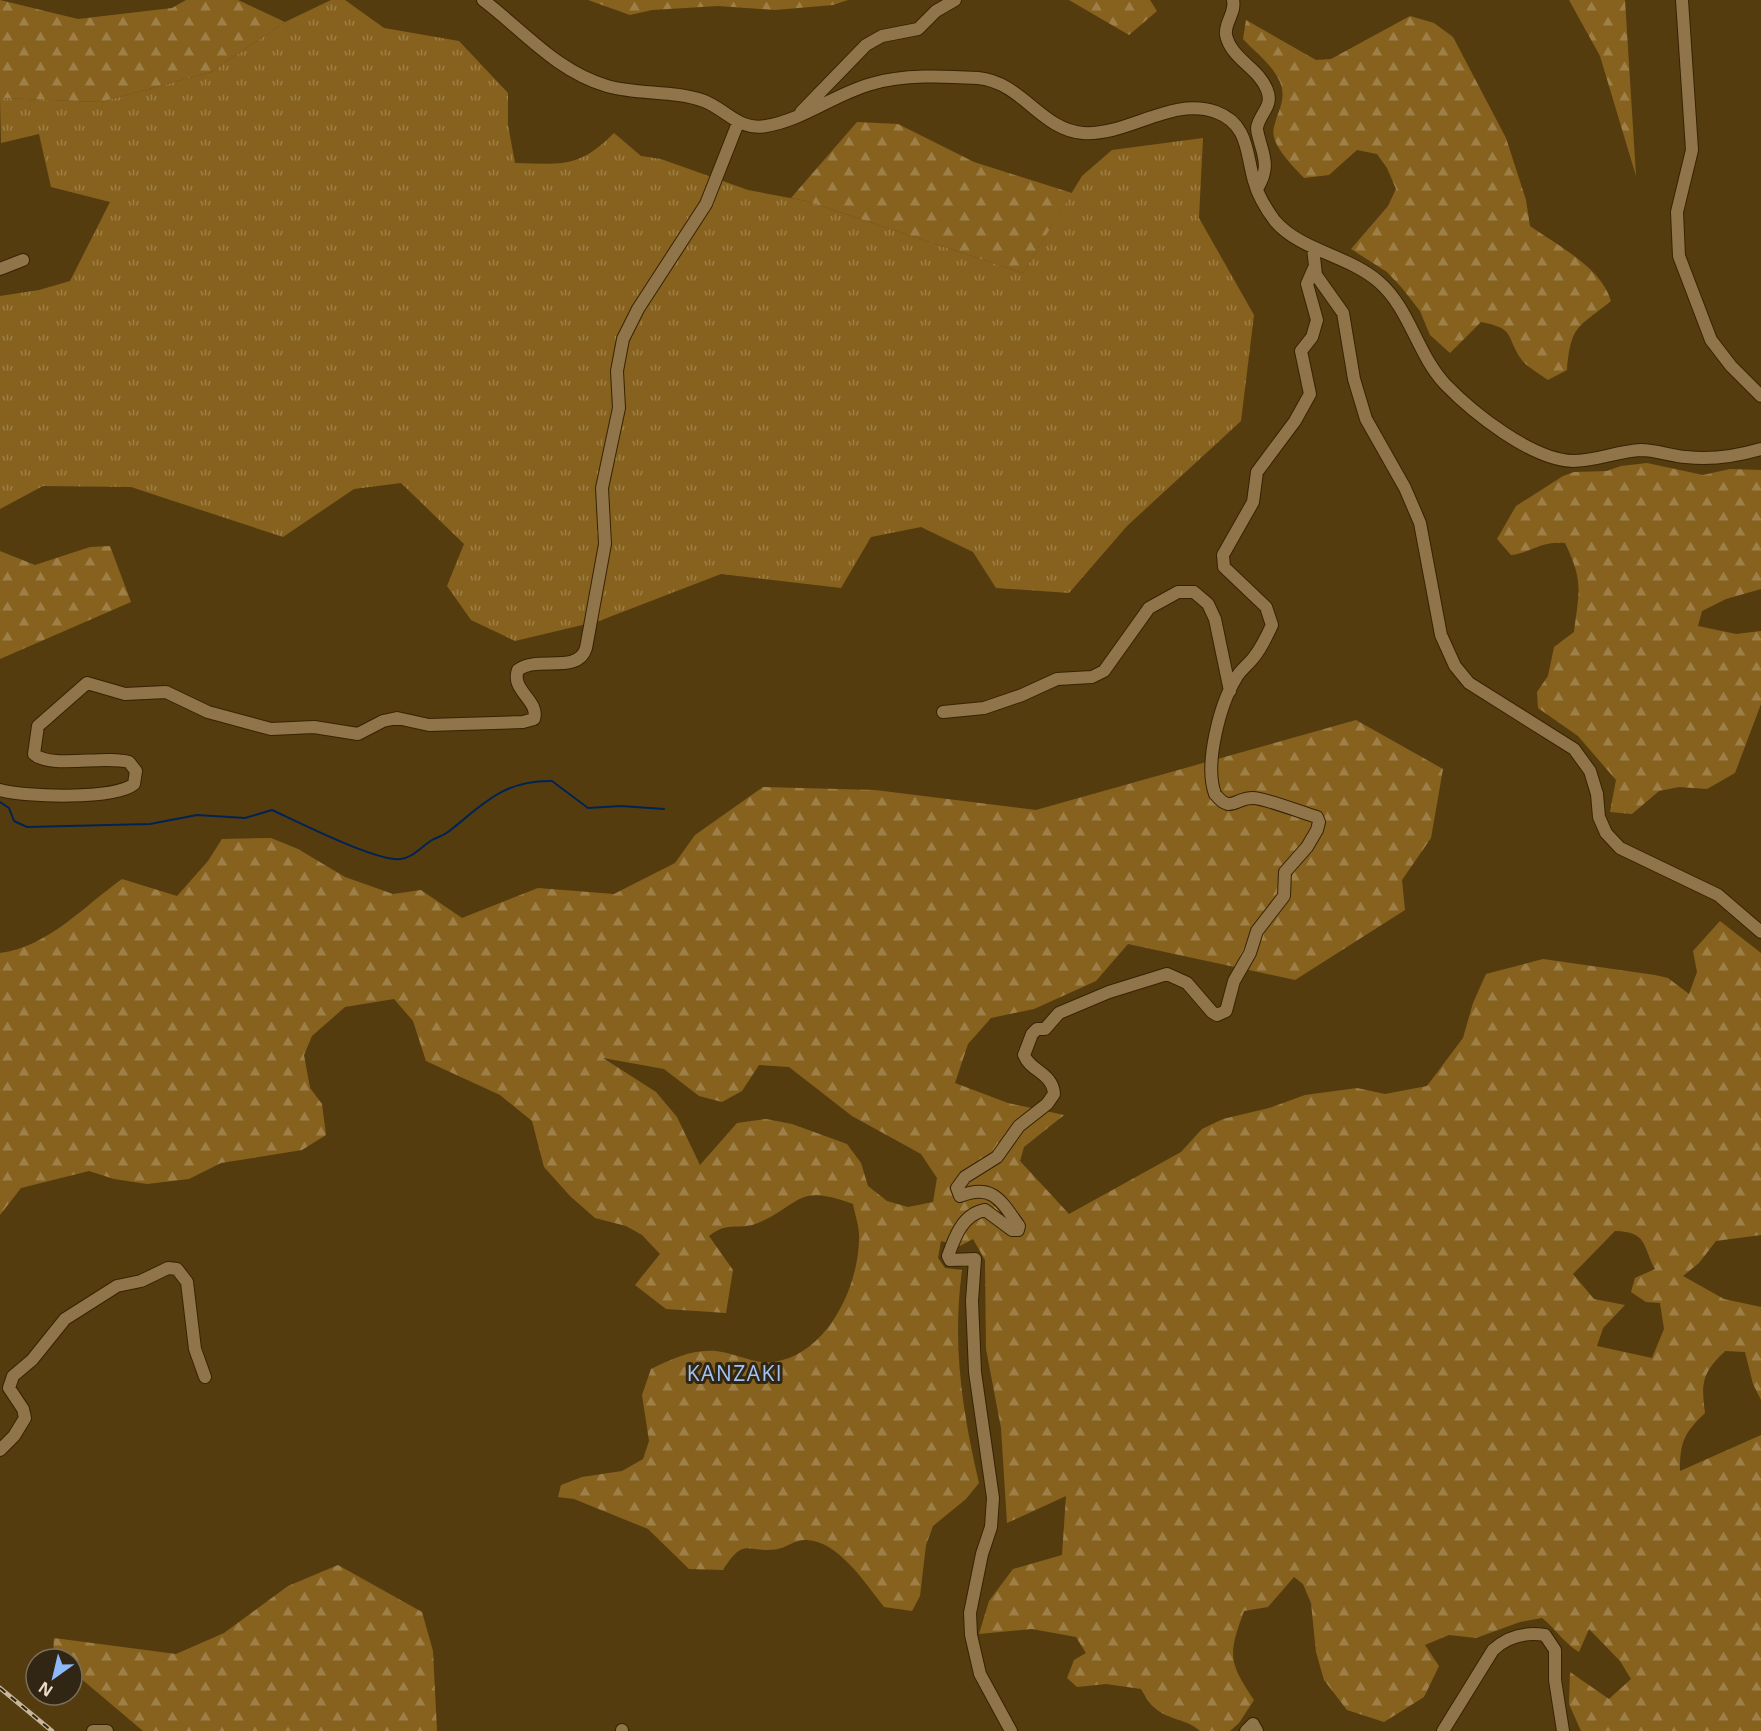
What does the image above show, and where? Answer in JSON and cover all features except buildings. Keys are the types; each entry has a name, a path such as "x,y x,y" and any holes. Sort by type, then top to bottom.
{"street":[{"path":"483,0 540,50 577,74 621,89 704,101 748,127 762,127 799,116 871,84 912,78 971,78 999,82 1056,124 1081,133 1103,131 1182,110 1206,109 1223,114 1239,127 1248,147 1261,201 1277,224 1313,248 1346,259 1379,281 1402,311 1428,361 1446,384 1515,440 1538,453 1571,461 1642,450 1705,458 1761,449"},
{"path":"799,116 866,45 882,36 918,29 936,11 955,0"},
{"path":"1233,0 1227,37 1233,49 1259,76 1268,90 1269,99 1257,130 1267,163 1266,175 1257,189"},
{"path":"1683,0 1692,150 1677,212 1679,256 1711,340 1731,366 1761,396"},
{"path":"0,790 31,795 81,794 113,792 134,784 135,767 123,760 45,759 34,754 38,726 87,683 125,694 166,692 217,716 282,730 314,727 358,734 390,718 429,725 522,722 534,719 535,710 518,684 518,670 530,665 574,661 582,658 586,648 605,544 602,488 619,408 617,371 623,339 638,309 706,204 738,123"},
{"path":"1011,1731 980,1674 971,1635 970,1613 990,1527 993,1498 975,1372 972,1301 975,1259 950,1260 948,1256 963,1222 972,1212 985,1210 1012,1230 1018,1230 1019,1226 998,1198 988,1192 971,1192 960,1196 957,1188 965,1178 997,1157 1019,1126 1047,1104 1054,1094 1049,1079 1025,1058 1024,1054 1032,1034 1037,1029 1045,1029 1059,1013 1109,992 1167,974 1187,983 1212,1012 1222,1014 1229,1006 1234,981 1255,942 1257,931 1284,896 1285,873 1307,847 1319,822 1317,817 1253,798 1230,805 1226,804 1215,794 1213,772 1216,730 1236,676 1256,655 1272,625 1266,607 1224,567 1223,555 1253,502 1257,472 1295,421 1310,394 1301,351 1312,337 1317,320 1306,284 1314,268 1313,248"},
{"path":"0,269 23,260"},
{"path":"1314,268 1343,313 1354,379 1366,419 1405,488 1420,523 1441,635 1455,666 1469,683 1574,749 1590,771 1597,794 1599,817 1606,834 1620,848 1718,895 1761,932"},
{"path":"943,712 984,708 1057,679 1092,676 1104,671 1149,608 1178,592 1194,592 1208,604 1215,619 1230,691"},
{"path":"0,1450 14,1436 25,1418 23,1409 9,1388 13,1376 38,1353 65,1319 117,1286 141,1281 168,1268 181,1273 188,1288 195,1349 205,1377"},
{"path":"1443,1731 1493,1650 1503,1641 1533,1634 1545,1635 1555,1650 1555,1680 1563,1731"},
{"path":"1246,1731 1252,1724 1257,1731"},
{"path":"93,1731 107,1731"}],"green space":[{"path":"0,0 78,19 172,8 186,0 238,0 285,22 211,72 101,102 0,98"},
{"path":"331,0 345,0 384,28 459,41 508,93 508,125 515,163 545,164 579,159 601,145 614,133 641,156 661,159 748,190 806,201 1023,273 1082,176 1112,150 1203,138 1199,218 1254,315 1241,421 1127,526 1069,593 996,588 973,552 921,527 871,537 841,588 721,574 599,621 515,641 471,620 447,586 464,544 401,483 354,489 283,537 131,487 43,486 0,509 0,296 39,290 70,281 110,202 51,187 39,134 1,143 0,98 101,102 211,72 285,22"},
{"path":"588,0 848,0 833,5 775,10 718,6 652,10 630,15"},
{"path":"1069,0 1150,0 1157,11 1129,35"},
{"path":"1569,0 1625,0 1636,176 1600,56"},
{"path":"1410,16 1434,23 1453,37 1506,138 1526,200 1530,226 1588,268 1606,289 1611,301 1578,328 1571,344 1567,370 1548,380 1521,359 1508,334 1500,327 1481,322 1450,353 1430,335 1420,311 1387,272 1351,249 1388,206 1396,189 1387,168 1377,154 1357,150 1329,175 1304,178 1283,154 1275,140 1273,134 1283,94 1282,88 1273,70 1243,39 1246,20 1316,60 1331,59"},
{"path":"857,122 898,124 974,162 1072,193 1023,273 791,198"},
{"path":"1647,463 1703,475 1730,469 1761,470 1761,589 1726,599 1702,611 1698,626 1736,634 1761,631 1761,704 1735,773 1707,789 1679,787 1659,791 1632,814 1610,812 1616,780 1578,736 1538,708 1537,692 1548,676 1554,647 1574,632 1578,577 1565,543 1543,545 1511,555 1497,539 1516,506 1563,476 1574,472 1607,471 1621,466"},
{"path":"110,546 131,602 0,659 0,551 35,565 90,547"},
{"path":"1356,720 1443,769 1431,838 1402,880 1405,910 1295,980 1128,944 1096,981 1034,1009 991,1018 968,1044 955,1083 1008,1103 1064,1115 1024,1147 1020,1161 1069,1214 1181,1152 1202,1129 1223,1119 1269,1108 1305,1095 1357,1088 1385,1094 1427,1086 1463,1038 1473,1003 1486,974 1543,959 1668,978 1689,994 1697,972 1693,951 1720,921 1761,953 1761,1235 1716,1241 1699,1263 1683,1276 1724,1299 1761,1307 1761,1400 1753,1384 1745,1352 1725,1351 1712,1366 1705,1379 1703,1394 1705,1413 1692,1426 1682,1445 1680,1471 1761,1435 1761,1731 1581,1731 1569,1704 1570,1672 1609,1699 1631,1679 1620,1661 1589,1629 1579,1652 1542,1618 1520,1622 1476,1638 1449,1635 1425,1645 1439,1666 1424,1697 1384,1722 1347,1710 1324,1680 1316,1652 1311,1603 1303,1584 1294,1577 1268,1607 1244,1611 1235,1638 1233,1657 1239,1676 1254,1700 1239,1723 1230,1731 1200,1731 1161,1713 1141,1689 1106,1684 1077,1687 1067,1678 1074,1660 1086,1653 1076,1637 1032,1629 979,1634 989,1601 1013,1569 1062,1555 1066,1496 1007,1523 1001,1428 986,1349 985,1260 973,1239 960,1246 941,1241 938,1258 945,1268 962,1270 958,1325 960,1377 979,1483 966,1499 933,1526 926,1545 920,1596 912,1611 884,1607 850,1564 828,1547 817,1542 801,1540 778,1549 742,1549 730,1559 723,1570 689,1569 648,1529 574,1499 558,1497 561,1485 582,1477 622,1471 643,1459 649,1441 642,1395 651,1369 682,1356 707,1351 723,1352 760,1362 774,1362 793,1356 810,1346 824,1333 846,1298 853,1278 859,1231 853,1204 820,1195 809,1196 801,1198 758,1223 722,1228 716,1231 709,1236 733,1270 726,1313 666,1309 635,1285 660,1254 642,1235 626,1226 595,1218 570,1196 544,1167 532,1121 500,1095 426,1061 413,1021 394,999 345,1007 312,1036 304,1055 310,1088 322,1104 326,1135 302,1150 221,1163 189,1179 147,1184 114,1179 89,1171 21,1188 0,1215 0,953 34,943 50,934 122,879 177,896 208,861 222,839 271,838 298,849 345,877 393,894 421,890 462,918 538,888 614,894 675,863 695,835 763,787 875,790 1036,810","holes":["603,1058 664,1069 699,1096 722,1102 742,1091 759,1065 789,1067 852,1116 921,1154 937,1178 933,1202 908,1207 887,1201 868,1186 861,1163 847,1144 792,1124 766,1119 737,1123 700,1165 677,1117 656,1092","1615,1231 1639,1237 1655,1269 1635,1278 1631,1292 1646,1302 1660,1303 1664,1329 1652,1358 1597,1346 1603,1328 1625,1305 1594,1299 1573,1274"]},
{"path":"338,1565 422,1612 433,1651 437,1731 143,1731 84,1681 84,1647 53,1647 54,1638 176,1654 224,1633 288,1586"}],"waterway":[{"path":"0,802 9,808 14,821 27,827 150,824 197,815 245,818 272,810 356,848 400,859 413,854 446,833 484,803 507,789 535,782 552,781 588,808 621,806 664,809"}],"railway":[{"path":"0,1688 52,1731"}],"district":[{"name":"KANZAKI","path":"735,1373"}]}
